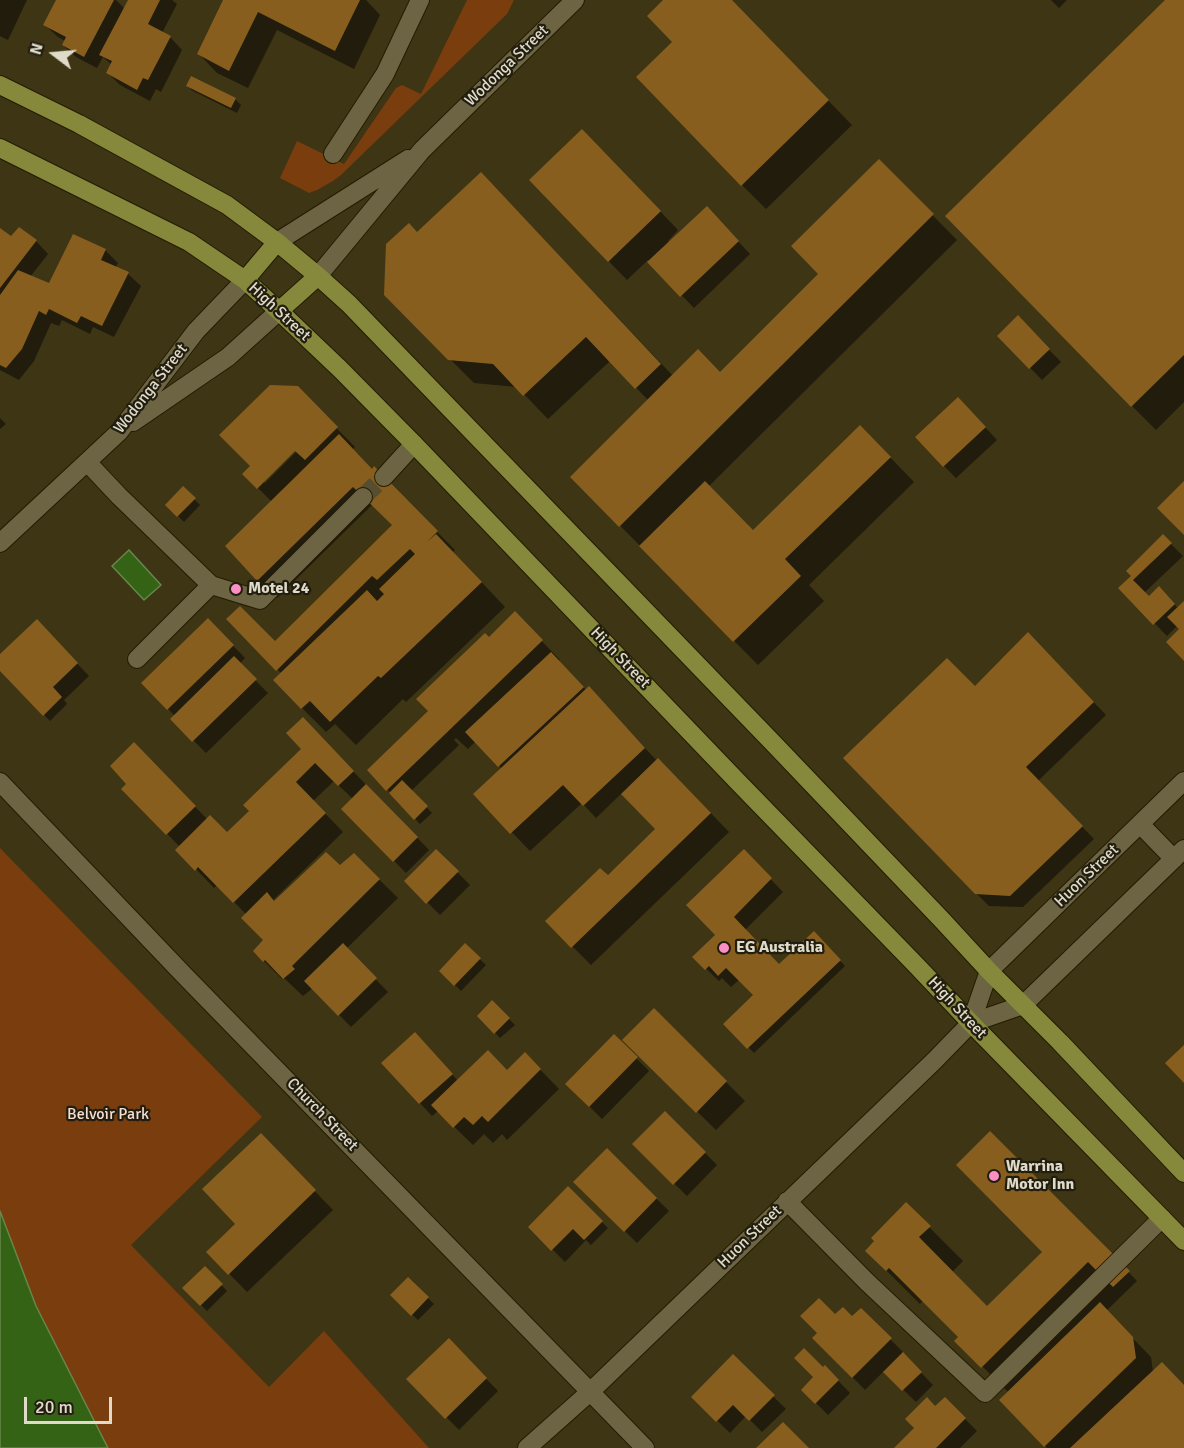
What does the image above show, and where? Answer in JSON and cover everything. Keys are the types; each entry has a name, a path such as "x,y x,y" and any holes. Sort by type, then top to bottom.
{"main road":[{"path":"0,85 79,124 227,205 277,242 349,304 1184,1173"},
{"name":"High Street","path":"0,148 189,242 245,280 279,311 414,444 1184,1241"},
{"path":"245,280 277,242"},
{"path":"279,311 318,276"}],"street":[{"path":"333,154 385,74 420,0"},
{"name":"Wodonga Street","path":"318,276 422,150 566,3"},
{"name":"Wodonga Street","path":"277,242 422,150"},
{"name":"Wodonga Street","path":"0,543 119,432 196,331 245,280"},
{"path":"119,432 228,357 279,311"},
{"path":"384,477 414,444"},
{"path":"87,462 212,585 260,600 363,497"},
{"path":"137,659 212,585"},
{"name":"Huon Street","path":"989,971 1184,781"},
{"name":"Church Street","path":"0,782 183,974 645,1448"},
{"path":"971,1023 1023,1005 1179,854 1140,824"},
{"path":"971,1023 989,971"},
{"name":"Huon Street","path":"527,1448 590,1392 971,1023"},
{"path":"787,1201 867,1282 985,1393 1162,1218"}],"green space":[{"path":"467,0 514,0 507,14 341,175 309,193 280,178 297,141 344,164 396,88 402,85 421,94"},
{"name":"Belvoir Park","path":"0,848 262,1117 131,1245 269,1387 324,1331 429,1448 0,1448"}],"shaded area":[{"path":"129,550 161,585 144,600 112,566"},
{"path":"0,1211 36,1306 108,1448 0,1448"}],"building":[{"path":"56,0 114,0 84,57 62,45 66,37 43,25"},
{"path":"128,0 160,0 148,24 171,36 148,80 143,78 137,90 106,73 112,61 99,55"},
{"path":"223,0 360,0 335,51 258,12 229,71 197,54"},
{"path":"663,0 732,0 829,100 741,186 636,77 672,42 647,16"},
{"path":"1165,0 1184,0 1184,355 1131,407 945,216"},
{"path":"191,76 236,98 231,108 186,86"},
{"path":"582,129 661,211 608,262 529,180"},
{"path":"879,159 934,214 619,527 570,477 698,349 720,372 818,274 791,246"},
{"path":"481,172 661,364 635,389 586,337 523,396 493,364 448,360 384,295 386,244 409,223 417,232"},
{"path":"707,206 739,241 680,297 647,262"},
{"path":"19,227 37,240 0,288 0,228 11,236"},
{"path":"73,234 106,249 101,260 129,272 102,326 81,316 77,323 49,309 46,315 39,311 22,349 6,368 0,365 0,295 18,270 49,283"},
{"path":"1018,315 1050,349 1029,369 997,336"},
{"path":"270,385 298,386 338,427 305,460 295,451 257,489 242,474 250,466 219,435"},
{"path":"958,397 986,427 943,467 915,437"},
{"path":"860,425 891,457 785,559 801,576 733,642 639,546 705,481 753,530"},
{"path":"339,434 372,469 374,466 438,531 426,543 436,534 482,582 381,678 378,676 330,722 310,701 301,709 273,680 367,590 377,601 384,594 379,589 415,554 410,549 377,580 372,576 276,671 226,619 240,606 275,641 392,525 353,487 257,581 225,546"},
{"path":"1184,481 1184,535 1157,508"},
{"path":"183,486 196,498 177,517 165,505"},
{"path":"1163,534 1172,543 1133,580 1149,596 1159,586 1175,604 1153,625 1118,588 1131,576 1126,571"},
{"path":"1184,601 1184,661 1166,642 1179,629 1167,617"},
{"path":"515,611 543,640 386,791 367,770 428,711 416,699 485,633 489,637"},
{"path":"208,618 234,645 167,710 141,683"},
{"path":"37,619 78,663 53,687 62,697 43,716 0,671 0,654"},
{"path":"1028,632 1094,702 1026,767 1083,826 1010,896 975,894 843,758 947,658 975,686"},
{"path":"551,652 584,687 498,767 465,732"},
{"path":"234,656 257,679 192,742 170,719"},
{"path":"589,686 645,748 583,806 563,785 510,834 473,794"},
{"path":"303,717 354,771 338,786 315,763 296,782 326,813 233,903 198,867 195,871 175,850 210,815 227,832 249,811 243,805 301,749 286,733"},
{"path":"134,742 196,806 166,835 121,789 126,784 110,766"},
{"path":"658,758 711,813 571,948 545,921 600,868 608,875 655,829 621,794"},
{"path":"402,780 428,806 414,820 389,793"},
{"path":"366,784 418,837 393,862 341,809"},
{"path":"436,849 459,871 426,904 404,881"},
{"path":"744,849 772,878 734,917 779,964 814,931 841,960 747,1049 723,1024 753,995 726,968 718,976 709,966 705,970 692,957 715,935 686,905"},
{"path":"326,852 340,865 354,853 380,879 292,966 295,969 283,979 253,951 263,940 241,918 267,892 274,901"},
{"path":"343,943 377,978 338,1016 304,981"},
{"path":"465,943 481,958 454,986 439,971"},
{"path":"492,1000 510,1018 494,1034 477,1016"},
{"path":"654,1008 727,1081 696,1113 622,1040"},
{"path":"415,1032 453,1074 419,1104 381,1063"},
{"path":"614,1034 638,1057 589,1107 565,1084"},
{"path":"1184,1045 1184,1083 1165,1063"},
{"path":"488,1050 507,1070 525,1052 541,1069 488,1122 482,1116 473,1125 464,1117 453,1128 431,1105"},
{"path":"665,1111 706,1152 673,1185 632,1144"},
{"path":"990,1131 1130,1271 1113,1287 1088,1262 981,1368 954,1341 958,1337 889,1268 886,1271 865,1251 874,1241 871,1238 906,1202 931,1226 919,1237 987,1306 1042,1252 956,1165"},
{"path":"261,1133 316,1190 228,1275 206,1252 235,1224 202,1189"},
{"path":"607,1148 657,1198 624,1232 573,1182"},
{"path":"568,1186 603,1221 584,1240 573,1229 551,1251 528,1227"},
{"path":"205,1266 223,1284 200,1306 182,1288"},
{"path":"408,1277 429,1297 411,1316 390,1295"},
{"path":"819,1298 835,1314 843,1307 852,1316 861,1308 892,1338 852,1378 812,1338 817,1333 800,1316"},
{"path":"1100,1302 1133,1337 1136,1358 1044,1447 999,1400"},
{"path":"449,1338 487,1378 445,1419 406,1379"},
{"path":"804,1348 839,1380 815,1404 801,1390 813,1377 794,1358"},
{"path":"903,1352 922,1372 902,1391 883,1372"},
{"path":"733,1354 775,1395 749,1421 733,1405 716,1422 691,1397"},
{"path":"1162,1362 1184,1385 1184,1448 1070,1448"},
{"path":"927,1397 935,1406 945,1397 966,1418 936,1448 894,1448 914,1428 905,1419"},
{"path":"783,1422 809,1448 756,1448"}],"tunnel":[{"path":"363,497 384,477"}],"place":[{"name":"Motel 24","path":"236,589"},
{"name":"EG Australia","path":"724,948"},
{"name":"Warrina Motor Inn","path":"994,1176"}]}
